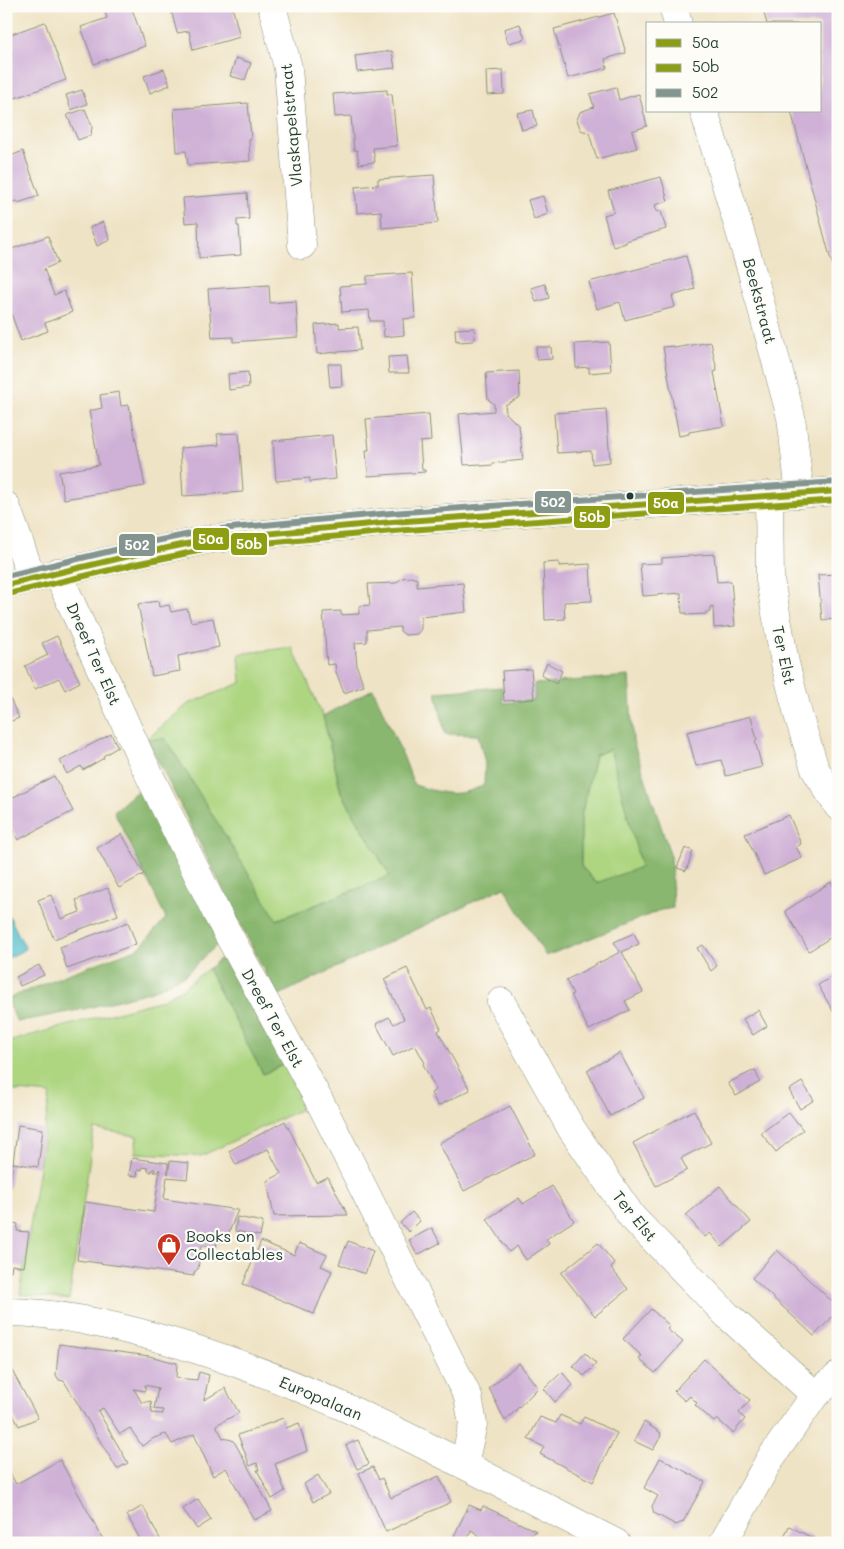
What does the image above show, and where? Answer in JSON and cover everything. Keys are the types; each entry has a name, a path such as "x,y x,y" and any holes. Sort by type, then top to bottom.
{"street":[{"name":"Vlaskapelstraat","path":"272,6 288,68 302,245"},
{"path":"673,6 677,22"},
{"name":"Beekstraat","path":"704,112 752,272 791,417 800,494"},
{"path":"6,506 19,581 211,539 392,522 838,491"},
{"name":"Ter Elst","path":"769,495 770,580 785,663 798,718 815,769 838,806"},
{"name":"Dreef Ter Elst","path":"58,572 141,758 217,914 321,1104 468,1397 474,1424 464,1464"},
{"name":"Ter Elst","path":"501,1002 571,1128 632,1217 728,1316 815,1395"},
{"name":"Europalaan","path":"6,1312 27,1312 115,1326 204,1350 339,1404 464,1464 616,1543"},
{"path":"723,1543 770,1459 815,1395 838,1376"}],"green space":[{"path":"292,647 323,716 341,792 390,876 276,920 166,739 147,739 188,704 241,683 239,654"},
{"path":"629,676 633,741 671,857 673,908 661,910 546,956 504,887 277,996 147,739 166,739 277,920 390,876 341,792 323,716 373,689 414,785 441,792 465,792 484,785 485,763 478,735 445,734 436,692 502,687 503,703 535,700 534,684 553,683 557,685 559,682","holes":["610,749 641,867 596,883 581,866 581,816 595,755"]},
{"path":"611,749 642,868 596,883 581,866 581,816 595,755"},
{"path":"143,786 221,941 185,975 152,991 84,1009 17,1022 7,999 139,948 166,918 114,811"},
{"path":"226,954 285,1064 263,1074 208,969"},
{"path":"208,969 263,1074 285,1064 308,1106 201,1156 135,1153 137,1136 94,1129 69,1300 20,1294 50,1094 6,1090 6,1043 162,1000 183,988"}],"water":[{"path":"6,910 26,949 6,959"}],"building":[{"path":"103,6 131,6 145,46 94,64 81,27 107,18"},
{"path":"170,6 232,6 240,37 193,50 189,31 177,33"},
{"path":"762,6 838,6 838,280 830,257 791,112 822,112 822,22 766,22"},
{"path":"614,13 626,53 605,59 607,68 568,78 554,29"},
{"path":"45,22 66,80 15,98 6,73 6,58 12,56 6,36"},
{"path":"520,24 525,39 508,43 504,29"},
{"path":"392,51 395,68 357,72 355,56"},
{"path":"236,58 251,63 245,80 230,76"},
{"path":"164,69 170,85 150,93 144,76"},
{"path":"503,70 504,94 487,95 486,71"},
{"path":"616,87 619,100 639,94 647,126 632,131 637,148 597,159 589,133 581,130 577,120 580,112 594,107 590,94"},
{"path":"82,90 87,104 71,110 66,95"},
{"path":"387,90 387,94 392,94 397,146 373,148 375,162 359,164 357,150 354,150 351,116 335,117 333,94"},
{"path":"248,103 251,139 249,139 250,161 188,165 186,151 177,152 174,109"},
{"path":"85,109 92,126 91,135 78,140 67,115"},
{"path":"533,110 537,126 522,130 517,113"},
{"path":"23,151 39,196 18,203 17,201 7,204 10,213 6,215 6,158"},
{"path":"434,175 438,223 382,228 381,211 357,213 355,187 378,185 378,179"},
{"path":"661,177 668,201 655,205 657,212 661,211 666,229 626,241 626,243 613,247 604,215 614,212 608,191"},
{"path":"247,193 249,219 237,220 241,255 199,258 198,222 185,223 183,198"},
{"path":"543,196 548,214 534,219 528,200"},
{"path":"103,222 110,240 97,246 90,227"},
{"path":"48,236 58,263 44,269 54,295 64,291 72,312 45,323 48,331 21,341 7,302 11,301 6,289 6,251"},
{"path":"686,256 695,289 672,296 675,307 625,320 620,302 597,309 589,282"},
{"path":"412,273 415,318 403,319 404,335 384,337 383,321 370,321 369,310 342,312 340,286 367,284 367,276"},
{"path":"545,284 549,298 536,302 531,288"},
{"path":"269,285 270,303 296,301 298,337 233,342 233,337 212,338 208,289"},
{"path":"339,323 339,328 358,327 360,350 317,354 315,325"},
{"path":"474,328 475,339 473,341 456,341 455,329"},
{"path":"609,342 611,371 589,373 589,367 576,368 575,344"},
{"path":"711,342 717,371 714,372 724,426 689,432 689,434 679,436 663,347 674,346 674,348"},
{"path":"536,347 551,347 552,359 537,360"},
{"path":"407,356 409,373 389,373 388,357"},
{"path":"328,364 341,364 342,386 330,387"},
{"path":"519,371 520,397 505,405 506,413 519,426 523,460 493,463 493,465 464,465 459,414 494,411 494,404 488,399 486,373"},
{"path":"248,372 249,387 229,390 228,374"},
{"path":"119,392 121,406 129,405 145,486 64,499 59,472 99,465 89,411 102,408 100,395"},
{"path":"606,409 610,462 592,464 591,451 557,453 554,413"},
{"path":"429,414 431,441 420,442 422,470 425,470 425,472 368,476 366,450 369,450 366,419"},
{"path":"239,433 243,492 183,496 180,448 219,445 217,434"},
{"path":"332,435 336,479 310,482 310,478 276,481 273,441"},
{"path":"835,540 838,540 838,552 836,552"},
{"path":"714,554 717,582 731,581 735,626 714,628 713,606 710,607 710,612 706,612 706,614 687,615 687,613 682,613 681,593 643,596 640,564 662,563 662,558"},
{"path":"559,562 559,566 590,564 592,601 564,602 565,619 545,620 543,563"},
{"path":"838,574 838,619 822,620 818,575"},
{"path":"411,577 417,579 417,587 463,583 466,612 421,617 421,629 417,634 405,635 400,631 400,627 367,630 367,642 355,643 357,667 364,686 344,693 335,664 327,665 323,612 341,611 341,615 359,614 359,606 370,605 368,584 396,583 402,578"},
{"path":"158,601 159,607 169,605 171,612 187,609 191,622 213,618 219,647 178,656 180,671 152,676 138,604"},
{"path":"57,636 80,682 65,690 59,678 35,689 25,666 48,655 42,643"},
{"path":"547,663 562,671 556,684 541,675"},
{"path":"531,669 534,699 504,701 502,671"},
{"path":"10,699 19,718 6,723 6,701"},
{"path":"751,716 762,767 726,776 721,760 696,766 687,732"},
{"path":"111,734 118,747 103,756 104,758 83,770 81,766 67,774 60,761"},
{"path":"54,776 73,811 18,840 6,817 6,801"},
{"path":"789,815 801,844 796,847 802,858 764,875 745,834"},
{"path":"122,834 144,874 119,888 97,848"},
{"path":"685,848 693,851 686,871 677,868"},
{"path":"831,882 838,893 838,933 809,951 785,911"},
{"path":"108,888 118,915 54,939 38,900 51,895 61,919 80,912 76,900"},
{"path":"128,922 136,944 67,969 60,947"},
{"path":"634,933 639,944 622,952 643,992 625,1001 630,1010 589,1030 571,995 573,994 566,980 620,952 614,942"},
{"path":"703,945 717,966 711,971 697,948"},
{"path":"39,965 44,975 20,986 16,977"},
{"path":"407,968 427,1010 431,1008 441,1029 438,1031 470,1090 438,1106 431,1093 436,1090 415,1045 393,1056 376,1024 389,1017 394,1024 404,1019 384,979"},
{"path":"838,973 838,1011 834,1013 818,985"},
{"path":"758,1010 767,1026 753,1035 743,1019"},
{"path":"620,1053 644,1098 610,1116 587,1070"},
{"path":"755,1070 760,1082 736,1096 728,1083"},
{"path":"802,1082 814,1100 800,1109 789,1090"},
{"path":"510,1106 535,1154 464,1191 439,1143"},
{"path":"694,1110 711,1143 681,1158 687,1170 656,1186 633,1143"},
{"path":"789,1112 803,1130 776,1152 761,1133"},
{"path":"285,1121 316,1182 328,1177 348,1215 274,1216 267,1181 281,1174 268,1149 236,1165 229,1151"},
{"path":"18,1125 43,1129 38,1167 13,1163"},
{"path":"132,1158 168,1163 168,1174 170,1161 189,1163 187,1179 167,1177 164,1199 238,1210 225,1242 217,1241 216,1247 201,1246 198,1269 194,1272 194,1276 77,1260 85,1202 154,1212 160,1170 154,1172 155,1169 152,1169 152,1172 148,1171 148,1168 142,1167 142,1170 138,1169 137,1176 129,1175"},
{"path":"6,1163 13,1163 9,1189 6,1188"},
{"path":"552,1186 574,1221 546,1239 549,1244 526,1260 517,1246 509,1252 487,1219 519,1198 523,1204"},
{"path":"720,1186 751,1222 722,1247 710,1233 705,1237 686,1215"},
{"path":"412,1212 420,1221 409,1232 400,1223"},
{"path":"237,1217 263,1222 260,1236 235,1231"},
{"path":"6,1222 18,1224 17,1231 29,1232 24,1267 12,1265 11,1271 6,1271"},
{"path":"432,1228 440,1243 417,1255 409,1240"},
{"path":"261,1241 294,1255 299,1243 327,1255 321,1266 332,1271 314,1314 243,1284"},
{"path":"348,1241 373,1251 365,1274 339,1264"},
{"path":"598,1243 615,1264 611,1268 628,1289 595,1316 561,1273"},
{"path":"777,1250 838,1307 838,1311 814,1336 752,1278"},
{"path":"651,1309 670,1326 667,1329 683,1342 655,1373 639,1359 642,1356 623,1339"},
{"path":"59,1344 149,1356 177,1363 176,1378 197,1380 199,1372 209,1375 204,1400 225,1388 239,1413 216,1425 223,1438 232,1440 235,1443 272,1511 254,1520 226,1468 213,1476 194,1434 172,1444 166,1434 154,1438 142,1446 130,1428 120,1434 103,1408 98,1411 128,1463 117,1469 64,1381 59,1380 56,1375","holes":["145,1385 158,1388 154,1409 163,1410 163,1414 152,1413 151,1401 142,1403 134,1389 145,1391"]},
{"path":"585,1353 596,1364 584,1376 573,1366"},
{"path":"704,1359 750,1400 739,1413 745,1419 733,1433 717,1419 714,1422 695,1405 697,1403 690,1396 685,1401 674,1391"},
{"path":"6,1360 38,1418 19,1426 6,1401"},
{"path":"519,1363 538,1388 505,1421 489,1388"},
{"path":"562,1372 573,1385 555,1402 544,1389"},
{"path":"560,1415 580,1424 584,1417 617,1433 593,1482 540,1454 544,1447 528,1439 540,1417 556,1423"},
{"path":"283,1418 286,1428 299,1423 307,1451 275,1464 285,1491 272,1499 257,1470 259,1470 257,1463 250,1466 238,1435"},
{"path":"644,1422 661,1433 653,1450 634,1441"},
{"path":"358,1440 369,1464 357,1469 346,1445"},
{"path":"660,1458 705,1482 683,1522 676,1525 654,1513 652,1506 658,1496 644,1488"},
{"path":"60,1460 105,1543 6,1543 6,1466 16,1484"},
{"path":"373,1467 379,1480 382,1478 391,1498 439,1476 451,1502 386,1532 359,1473"},
{"path":"318,1475 329,1494 313,1502 304,1484"},
{"path":"198,1499 211,1520 197,1529 183,1509"},
{"path":"469,1505 481,1510 483,1506 536,1531 516,1543 481,1543 483,1538 471,1530 466,1542 454,1536"},
{"path":"143,1506 162,1543 142,1543 127,1515"},
{"path":"789,1526 822,1543 781,1543"}],"transit line":[{"name":"502","path":"6,576 136,545 210,530 391,513 837,482"},
{"name":"50a","path":"6,585 211,539 392,522 838,491"},
{"name":"50b","path":"8,594 212,548 393,531 838,500"}],"place":[{"name":"Books on Collectables","path":"169,1266"}]}
